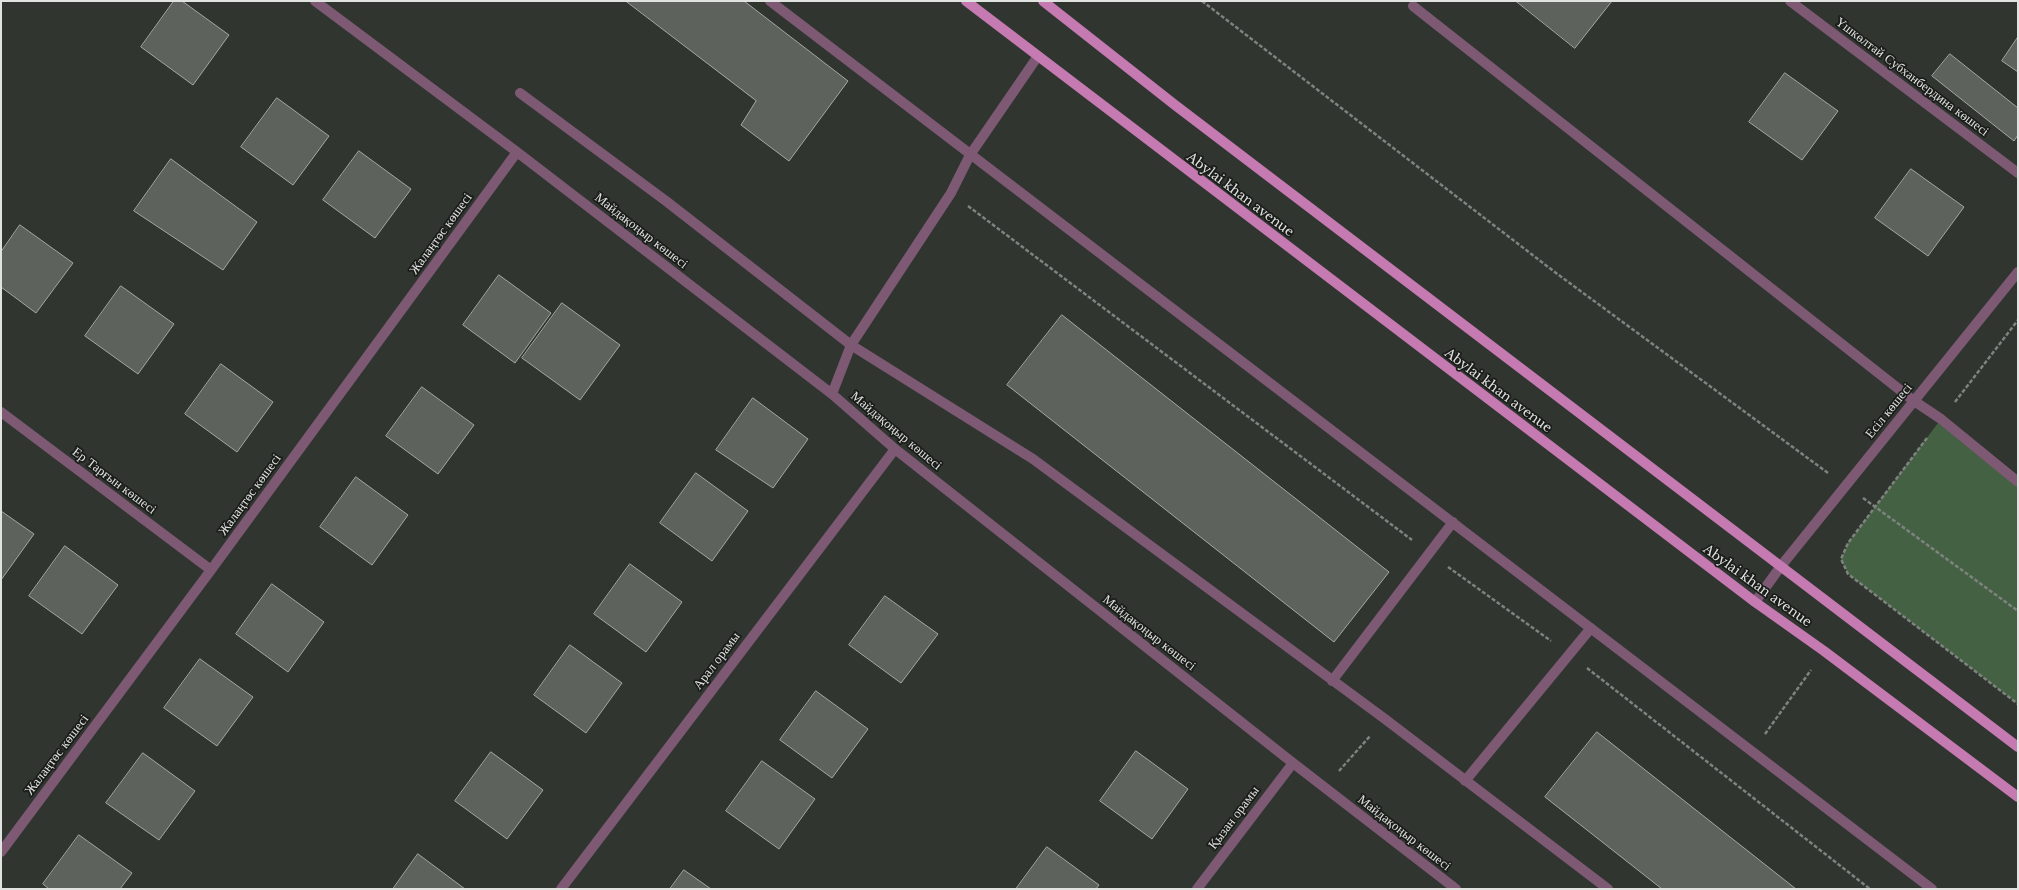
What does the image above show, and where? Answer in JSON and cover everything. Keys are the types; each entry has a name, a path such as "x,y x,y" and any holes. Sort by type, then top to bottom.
{"main road":[{"name":"Abylai khan avenue","path":"966,1 1755,602 1824,651 2018,797"},
{"path":"1043,1 1175,105 2018,746"}],"street":[{"name":"Майдақоңыр көшесі","path":"315,1 517,152 832,394 895,449 1292,763 1456,889"},
{"path":"770,1 1932,889"},
{"name":"Үшкөлтай Субханбердина көшесі","path":"1790,1 2018,173"},
{"path":"1413,6 2018,482"},
{"path":"832,394 851,345 951,193 970,155 1038,56"},
{"path":"520,93 666,201 851,345 1033,459 1385,719 1608,889"},
{"name":"Жалаңтөс көшесі","path":"1,852 211,570 517,152"},
{"name":"Есіл көшесі","path":"1755,602 1781,566 2018,272"},
{"name":"Ер Тарғын көшесі","path":"1,412 211,570"},
{"name":"Арал орамы","path":"561,889 895,449"},
{"path":"1332,680 1453,522"},
{"path":"1465,781 1591,628"},
{"name":"Қызан орамы","path":"1197,889 1292,763"}],"path":[{"path":"1202,1 1556,273 1845,486 2018,611"},
{"path":"2018,320 1848,543 1841,559 1848,574 2018,704"},
{"path":"1752,752 1824,651"},
{"path":"1325,788 1385,719"}],"green space":[{"path":"1941,419 2018,479 2018,704 1848,574 1841,559 1848,543"}],"building":[{"path":"174,1 182,1 229,35 193,85 141,47"},
{"path":"626,1 744,1 848,81 789,161 741,125 756,101"},
{"path":"1516,1 1612,1 1575,48"},
{"path":"2018,37 2018,72 2002,61"},
{"path":"1950,54 2018,108 2018,135 2014,141 1932,76"},
{"path":"1785,73 1838,111 1802,160 1749,122"},
{"path":"277,98 329,136 293,185 241,147"},
{"path":"359,151 411,189 375,238 323,200"},
{"path":"171,159 257,222 223,270 134,211"},
{"path":"1911,169 1964,207 1928,256 1875,218"},
{"path":"20,225 73,263 36,313 1,287 1,252"},
{"path":"499,275 551,313 515,363 463,325"},
{"path":"121,286 174,324 138,374 85,336"},
{"path":"562,303 620,345 580,400 522,358"},
{"path":"1062,315 1389,572 1334,642 1007,385"},
{"path":"221,364 273,402 237,452 185,414"},
{"path":"422,387 474,425 438,474 386,436"},
{"path":"753,398 808,439 773,488 716,450"},
{"path":"696,473 748,511 712,561 660,523"},
{"path":"356,477 408,515 372,565 320,527"},
{"path":"1,511 34,534 1,580"},
{"path":"65,546 118,585 82,634 29,596"},
{"path":"630,564 682,602 646,652 594,614"},
{"path":"272,584 324,622 288,672 236,634"},
{"path":"885,596 938,634 901,683 849,645"},
{"path":"570,645 622,683 586,733 534,695"},
{"path":"200,659 253,697 217,746 164,708"},
{"path":"816,691 868,729 832,778 780,740"},
{"path":"1597,732 1796,889 1662,889 1545,797"},
{"path":"1136,751 1188,789 1152,839 1100,801"},
{"path":"491,752 543,790 507,839 455,801"},
{"path":"143,753 195,791 159,840 106,803"},
{"path":"762,761 815,799 779,849 726,811"},
{"path":"79,835 132,873 120,889 49,889 43,884"},
{"path":"1047,847 1099,885 1096,889 1016,889"},
{"path":"418,854 465,889 393,889"},
{"path":"684,870 711,889 670,889"}]}
